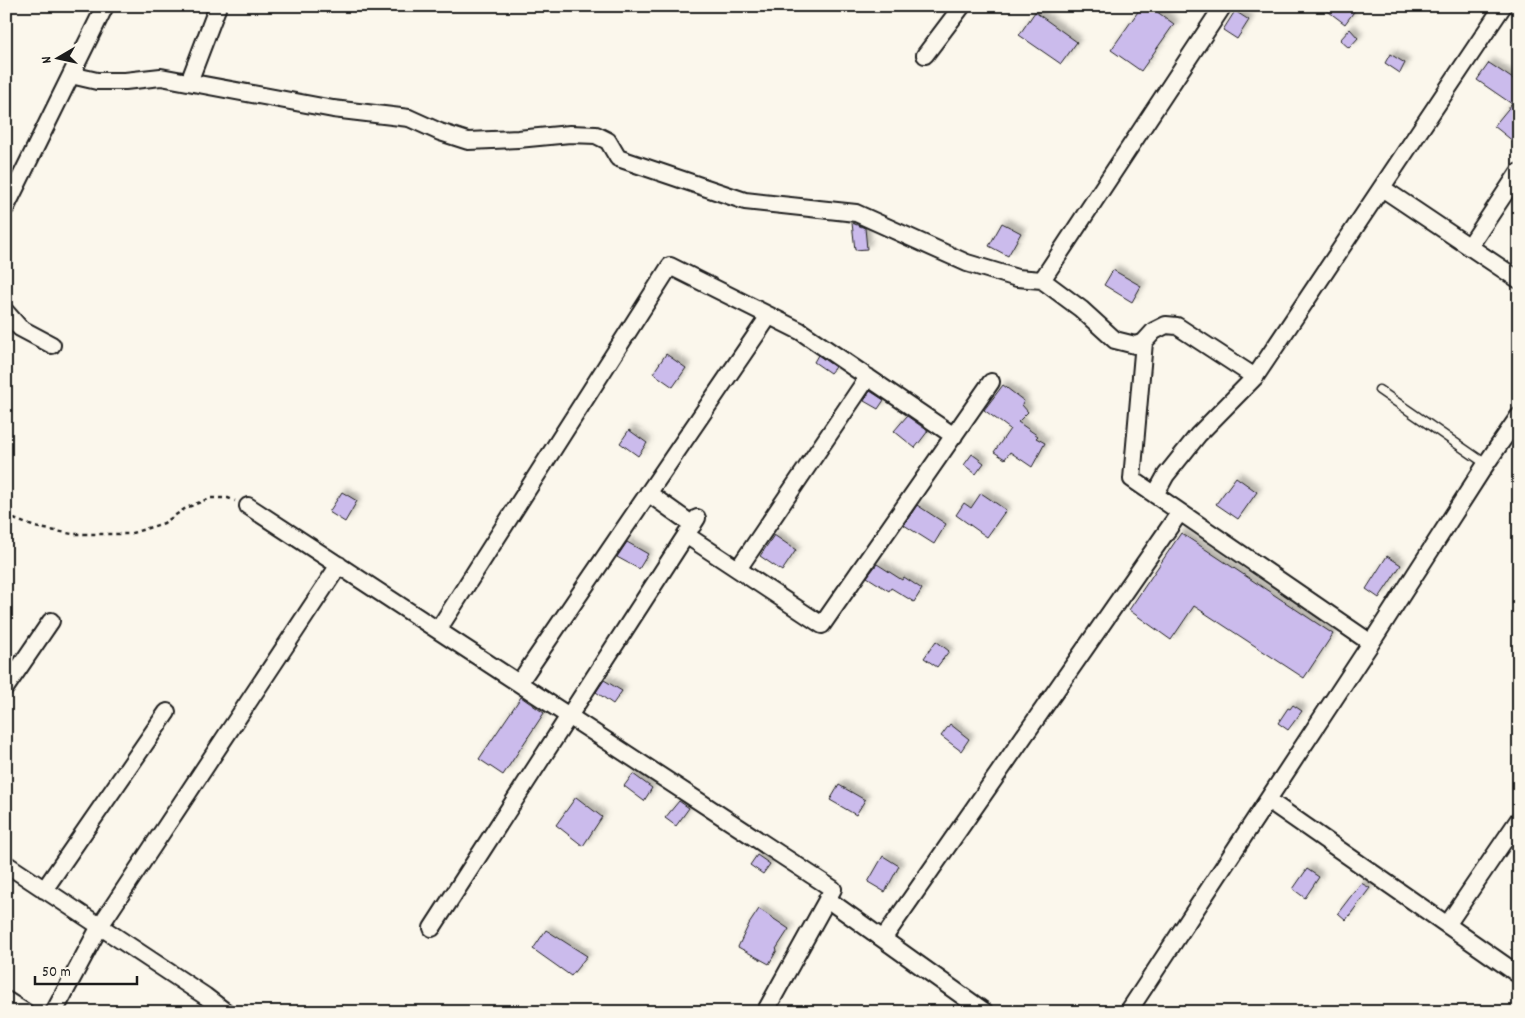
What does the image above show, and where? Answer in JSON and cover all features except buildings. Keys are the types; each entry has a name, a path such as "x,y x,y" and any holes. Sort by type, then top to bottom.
{"street":[{"path":"6,207 105,6"},
{"path":"190,82 218,6"},
{"path":"925,55 962,6"},
{"path":"1042,280 1223,6"},
{"path":"1155,495 1166,475 1198,434 1255,377 1503,6"},
{"path":"71,75 97,81 125,81 161,77 333,109 409,118 440,132 468,141 518,140 570,134 596,135 608,141 618,158 745,201 856,213 967,263 1017,278 1042,280 1081,309 1115,340 1135,345 1144,342 1154,330 1166,325 1177,326 1255,377"},
{"path":"1469,247 1519,172"},
{"path":"1382,188 1519,280"},
{"path":"438,630 670,266 800,331 954,436"},
{"path":"6,312 20,328 52,345"},
{"path":"519,683 769,316"},
{"path":"1144,342 1132,479 1371,643"},
{"path":"738,569 868,378"},
{"path":"648,493 692,526 738,569 822,625 991,382"},
{"path":"1128,1012 1519,416"},
{"path":"248,506 833,889 765,1012"},
{"path":"883,940 1180,512"},
{"path":"432,928 692,526"},
{"path":"54,1012 100,926 339,565"},
{"path":"6,687 51,621"},
{"path":"44,890 167,712"},
{"path":"1268,800 1519,975"},
{"path":"1447,925 1519,819"},
{"path":"6,864 205,996 226,1012"},
{"path":"827,899 985,1012"},
{"path":"6,1000 25,1012"}],"lane":[{"path":"1379,390 1486,464"}],"path":[{"path":"6,516 35,526 72,534 128,534 164,523 186,508 210,498 228,498 248,506"}]}
